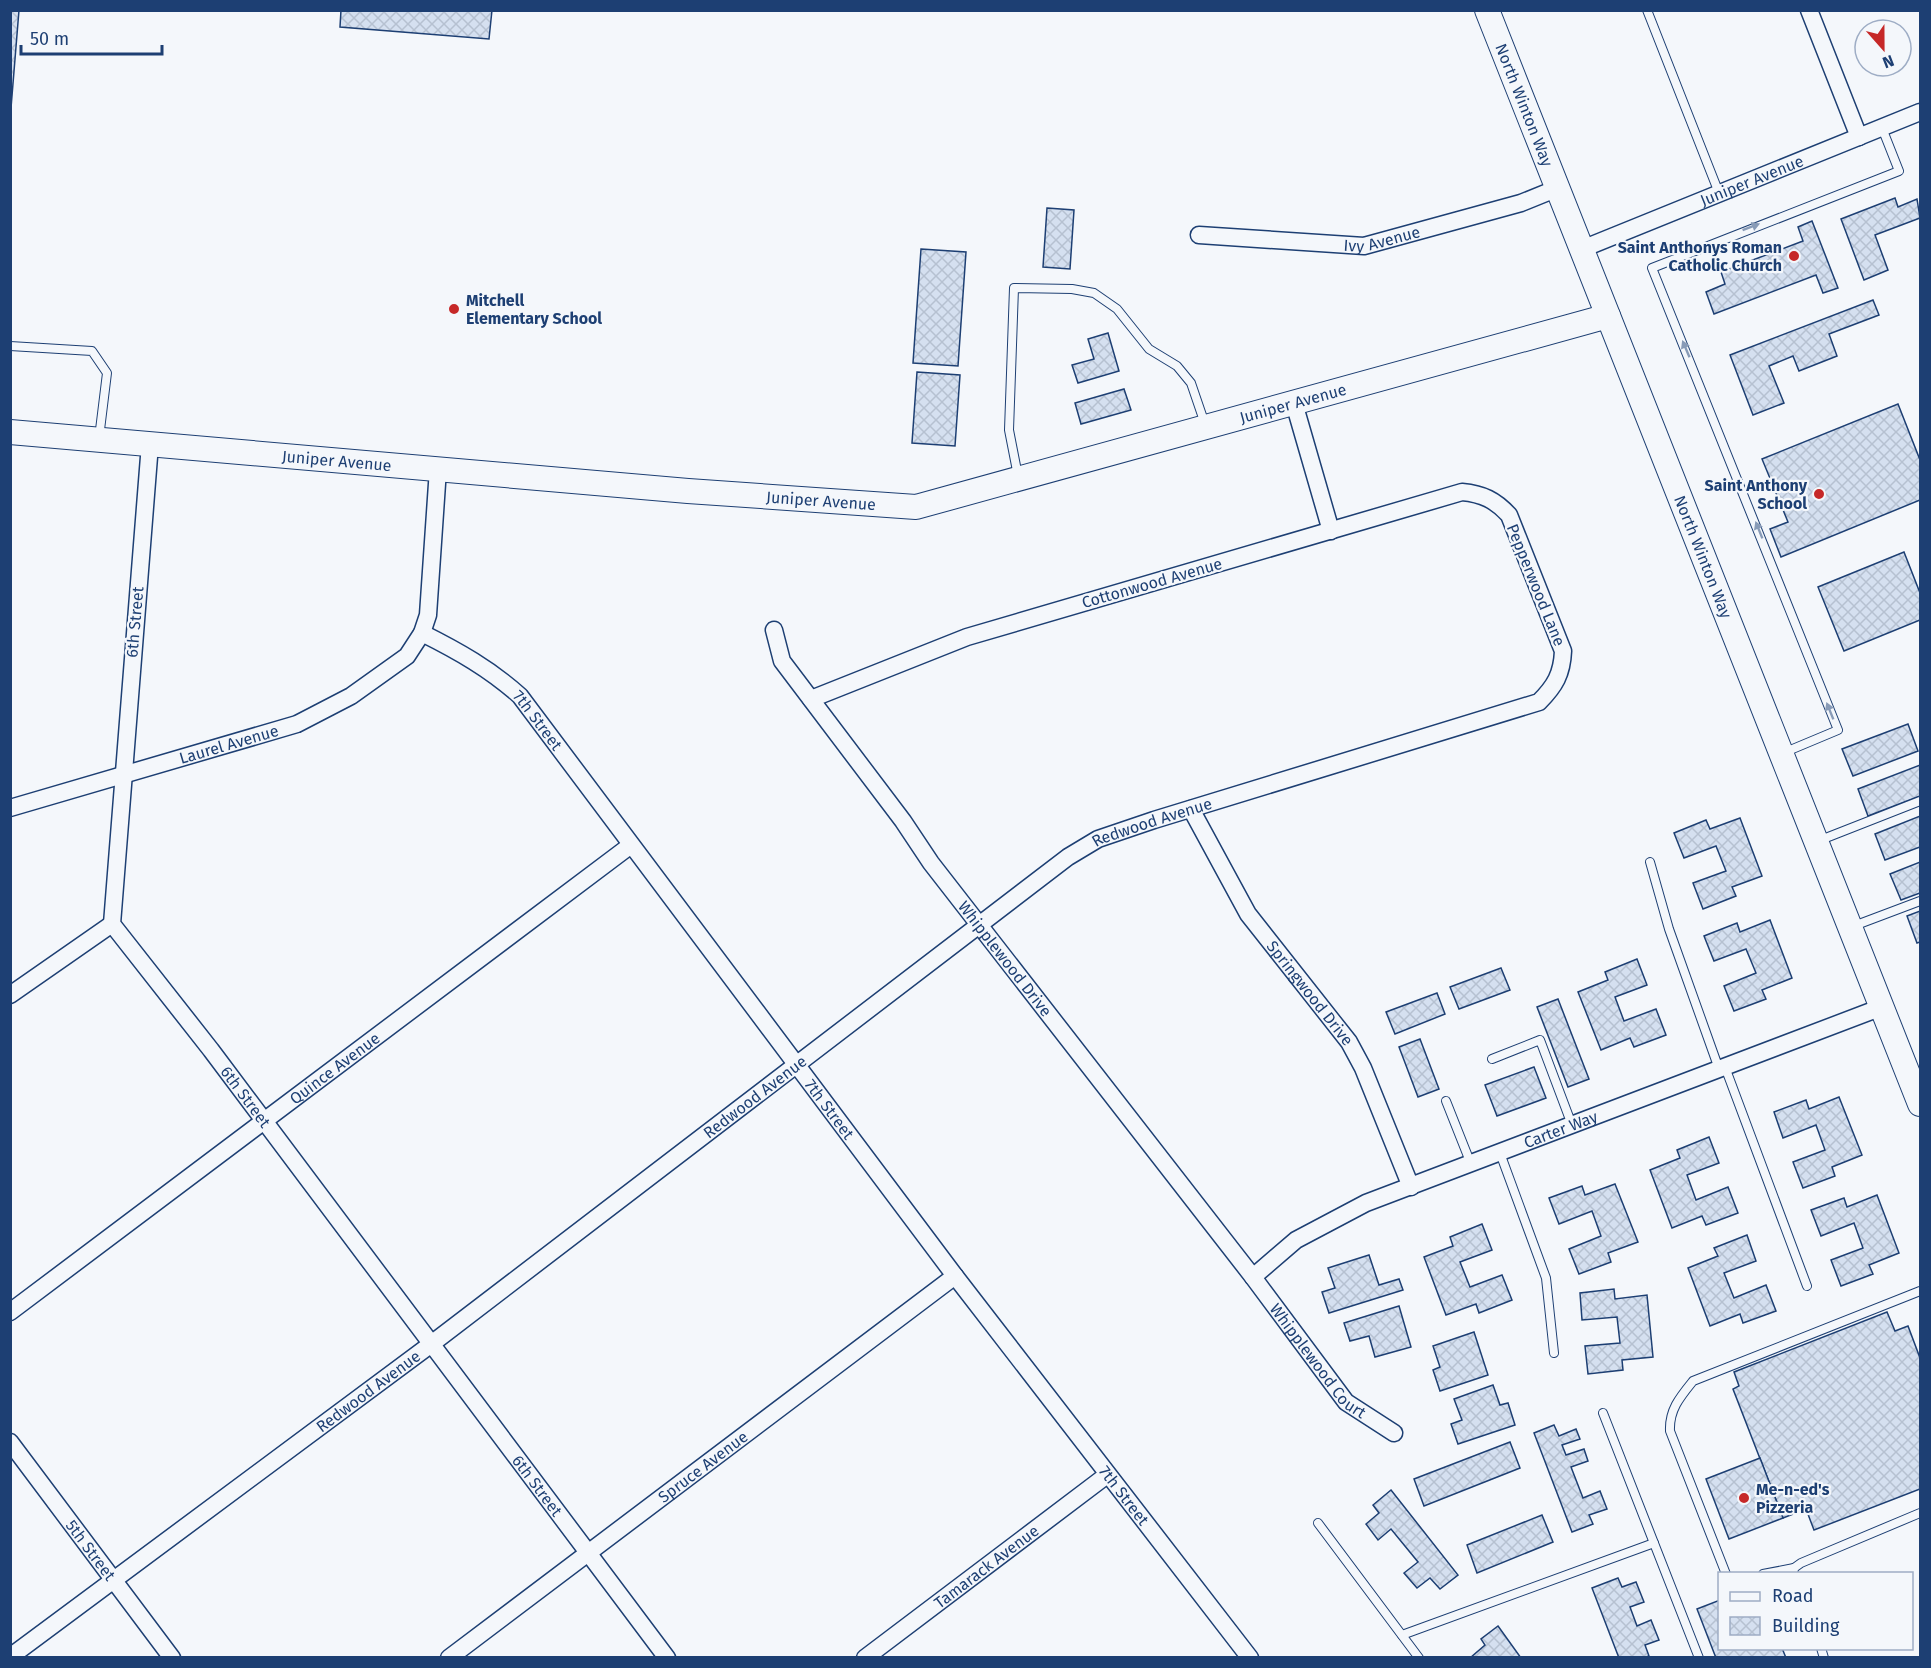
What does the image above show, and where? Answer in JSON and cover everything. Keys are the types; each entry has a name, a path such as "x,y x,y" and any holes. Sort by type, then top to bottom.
{"street":[{"name":"North Winton Way","path":"1487,10 1920,1104"},
{"path":"1809,10 1859,137"},
{"name":"Juniper Avenue","path":"1582,249 1920,112"},
{"name":"Ivy Avenue","path":"1199,235 1364,246 1521,203 1558,188"},
{"name":"Juniper Avenue","path":"10,432 916,507 1608,315"},
{"path":"1294,403 1331,531"},
{"name":"6th Street","path":"150,444 112,924 265,1122 667,1658"},
{"path":"422,633 428,615 438,469"},
{"name":"Cottonwood Avenue","path":"811,699 967,637 1462,492 1479,494 1498,503"},
{"name":"Pepperwood Lane","path":"1498,503 1509,515 1563,651 1562,671"},
{"name":"Whipplewood Drive","path":"774,630 783,662 978,926 1253,1277"},
{"name":"Laurel Avenue","path":"10,808 297,724 351,696 407,656 422,633"},
{"name":"7th Street","path":"422,633 468,656 499,677 520,696 1107,1475 1250,1658"},
{"name":"Redwood Avenue","path":"10,1657 430,1345 1068,857 1098,839 1539,702 1552,689 1562,671"},
{"name":"Springwood Drive","path":"1191,809 1248,914 1349,1042 1363,1068 1411,1187"},
{"name":"Quince Avenue","path":"10,1312 631,845"},
{"path":"10,995 112,924"},
{"name":"Carter Way","path":"1253,1277 1304,1236 1366,1203 1882,1007"},
{"name":"Spruce Avenue","path":"449,1658 956,1276"},
{"name":"Whipplewood Court","path":"1253,1277 1346,1402 1394,1433"},
{"name":"5th Street","path":"10,1442 172,1658"},
{"name":"Tamarack Avenue","path":"865,1658 1107,1475"}],"lane":[{"path":"1647,10 1719,194"},
{"path":"1782,753 1838,730 1652,268 1899,171 1882,128"},
{"path":"1018,479 1009,430 1014,288 1072,289 1094,293 1109,303 1149,349 1176,366 1191,383 1206,427"},
{"path":"10,346 92,351 107,373 99,440"},
{"path":"1817,841 1920,801"},
{"path":"1650,862 1668,929 1807,1286"},
{"path":"1851,927 1920,901"},
{"path":"1492,1059 1540,1040 1572,1126"},
{"path":"1446,1101 1471,1164"},
{"path":"1500,1153 1546,1278 1554,1353"},
{"path":"1725,1572 1670,1431 1669,1417 1679,1398 1693,1381 1920,1291"},
{"path":"1603,1413 1699,1658"},
{"path":"1794,1571 1920,1513"},
{"path":"1318,1523 1419,1658"},
{"path":"1402,1635 1654,1543"}],"building":[{"path":"10,10 19,10 11,108 10,108"},
{"path":"341,10 492,10 489,39 340,27"},
{"path":"1895,198 1898,207 1917,199 1920,218 1875,235 1888,270 1864,280 1841,219"},
{"path":"1047,208 1074,210 1070,269 1043,267"},
{"name":"Saint Anthonys Roman Catholic Church","path":"1812,221 1838,288 1823,293 1816,275 1714,314 1706,292 1725,284 1721,272 1803,241 1798,227"},
{"path":"921,249 966,252 958,366 913,363"},
{"path":"1873,300 1879,315 1829,334 1837,356 1799,371 1793,356 1769,366 1784,403 1753,415 1730,355"},
{"path":"1108,333 1119,371 1078,383 1072,365 1094,359 1088,339"},
{"path":"917,372 960,375 955,446 912,443"},
{"path":"1124,389 1131,410 1081,424 1075,403"},
{"path":"1898,404 1920,460 1920,500 1781,557 1770,529 1788,522 1762,459"},
{"path":"1904,552 1920,593 1920,620 1844,651 1818,587"},
{"path":"1908,724 1918,751 1853,776 1842,749"},
{"path":"1920,765 1920,796 1868,816 1858,789"},
{"path":"1920,816 1920,847 1885,860 1875,834"},
{"path":"1740,818 1762,876 1732,887 1736,896 1703,909 1693,883 1726,871 1716,846 1684,858 1674,833 1706,820 1710,829"},
{"path":"1920,862 1920,893 1901,900 1890,874"},
{"path":"1920,911 1920,942 1917,943 1907,916"},
{"path":"1770,920 1792,978 1762,990 1766,999 1734,1011 1724,986 1756,973 1746,949 1714,961 1704,936 1737,923 1740,932"},
{"path":"1637,959 1647,985 1615,997 1624,1021 1656,1009 1666,1035 1634,1047 1630,1038 1601,1050 1578,992 1608,980 1605,972"},
{"path":"1501,968 1510,990 1459,1009 1450,987"},
{"path":"1437,993 1445,1014 1395,1034 1386,1012"},
{"path":"1558,999 1589,1079 1568,1087 1537,1007"},
{"path":"1420,1039 1439,1089 1418,1097 1399,1047"},
{"path":"1534,1067 1546,1098 1497,1116 1485,1085"},
{"path":"1839,1097 1862,1155 1832,1167 1835,1176 1803,1188 1793,1162 1825,1150 1816,1125 1783,1138 1774,1112 1806,1100 1809,1109"},
{"path":"1709,1137 1719,1163 1687,1175 1696,1200 1728,1187 1738,1213 1706,1225 1702,1216 1672,1228 1650,1170 1680,1158 1677,1150"},
{"path":"1615,1184 1638,1242 1608,1253 1611,1262 1579,1274 1569,1249 1601,1236 1592,1211 1559,1224 1549,1198 1582,1186 1585,1195"},
{"path":"1877,1195 1899,1253 1869,1265 1873,1274 1841,1286 1831,1260 1863,1248 1854,1223 1821,1236 1811,1210 1844,1198 1847,1207"},
{"path":"1482,1224 1492,1250 1460,1262 1470,1287 1502,1275 1512,1300 1479,1313 1476,1304 1446,1315 1424,1257 1453,1246 1450,1237"},
{"path":"1747,1235 1756,1261 1724,1273 1734,1298 1766,1285 1776,1311 1743,1323 1740,1314 1710,1326 1688,1268 1718,1256 1714,1248"},
{"path":"1369,1255 1379,1285 1399,1279 1403,1290 1329,1313 1322,1292 1335,1288 1328,1268"},
{"path":"1614,1289 1615,1299 1647,1295 1653,1357 1622,1360 1623,1370 1588,1374 1585,1346 1620,1343 1617,1317 1582,1320 1580,1293"},
{"path":"1399,1306 1411,1347 1375,1357 1369,1336 1350,1341 1344,1323"},
{"path":"1887,1312 1895,1331 1908,1326 1920,1358 1920,1489 1814,1530 1806,1509 1783,1518 1733,1389 1739,1386 1734,1372"},
{"path":"1474,1332 1488,1375 1440,1391 1433,1370 1440,1367 1433,1346"},
{"path":"1493,1385 1500,1405 1508,1403 1515,1425 1458,1444 1451,1424 1462,1420 1454,1399"},
{"path":"1554,1425 1559,1436 1576,1429 1580,1439 1562,1445 1566,1455 1584,1449 1588,1461 1571,1467 1583,1498 1600,1491 1607,1509 1589,1515 1593,1524 1572,1532 1534,1433"},
{"path":"1510,1442 1520,1468 1424,1506 1414,1479"},
{"name":"Me-n-ed's Pizzeria","path":"1760,1458 1783,1518 1729,1539 1706,1479"},
{"path":"1391,1490 1458,1575 1440,1589 1430,1578 1417,1588 1404,1573 1418,1562 1391,1529 1378,1540 1366,1524 1379,1513 1373,1505"},
{"path":"1542,1515 1553,1542 1477,1573 1467,1545"},
{"path":"1618,1578 1622,1587 1636,1582 1644,1602 1630,1607 1637,1626 1651,1620 1659,1640 1645,1645 1649,1656 1619,1658 1592,1588"},
{"path":"1718,1601 1718,1650 1783,1650 1786,1658 1716,1658 1697,1609"},
{"path":"1498,1626 1521,1658 1470,1658 1485,1645 1481,1639"}],"place":[{"name":"Saint Anthonys Roman Catholic Church","path":"1794,256"},
{"name":"Mitchell Elementary School","path":"454,309"},
{"name":"Saint Anthony School","path":"1819,494"},
{"name":"Me-n-ed's Pizzeria","path":"1744,1498"}]}
